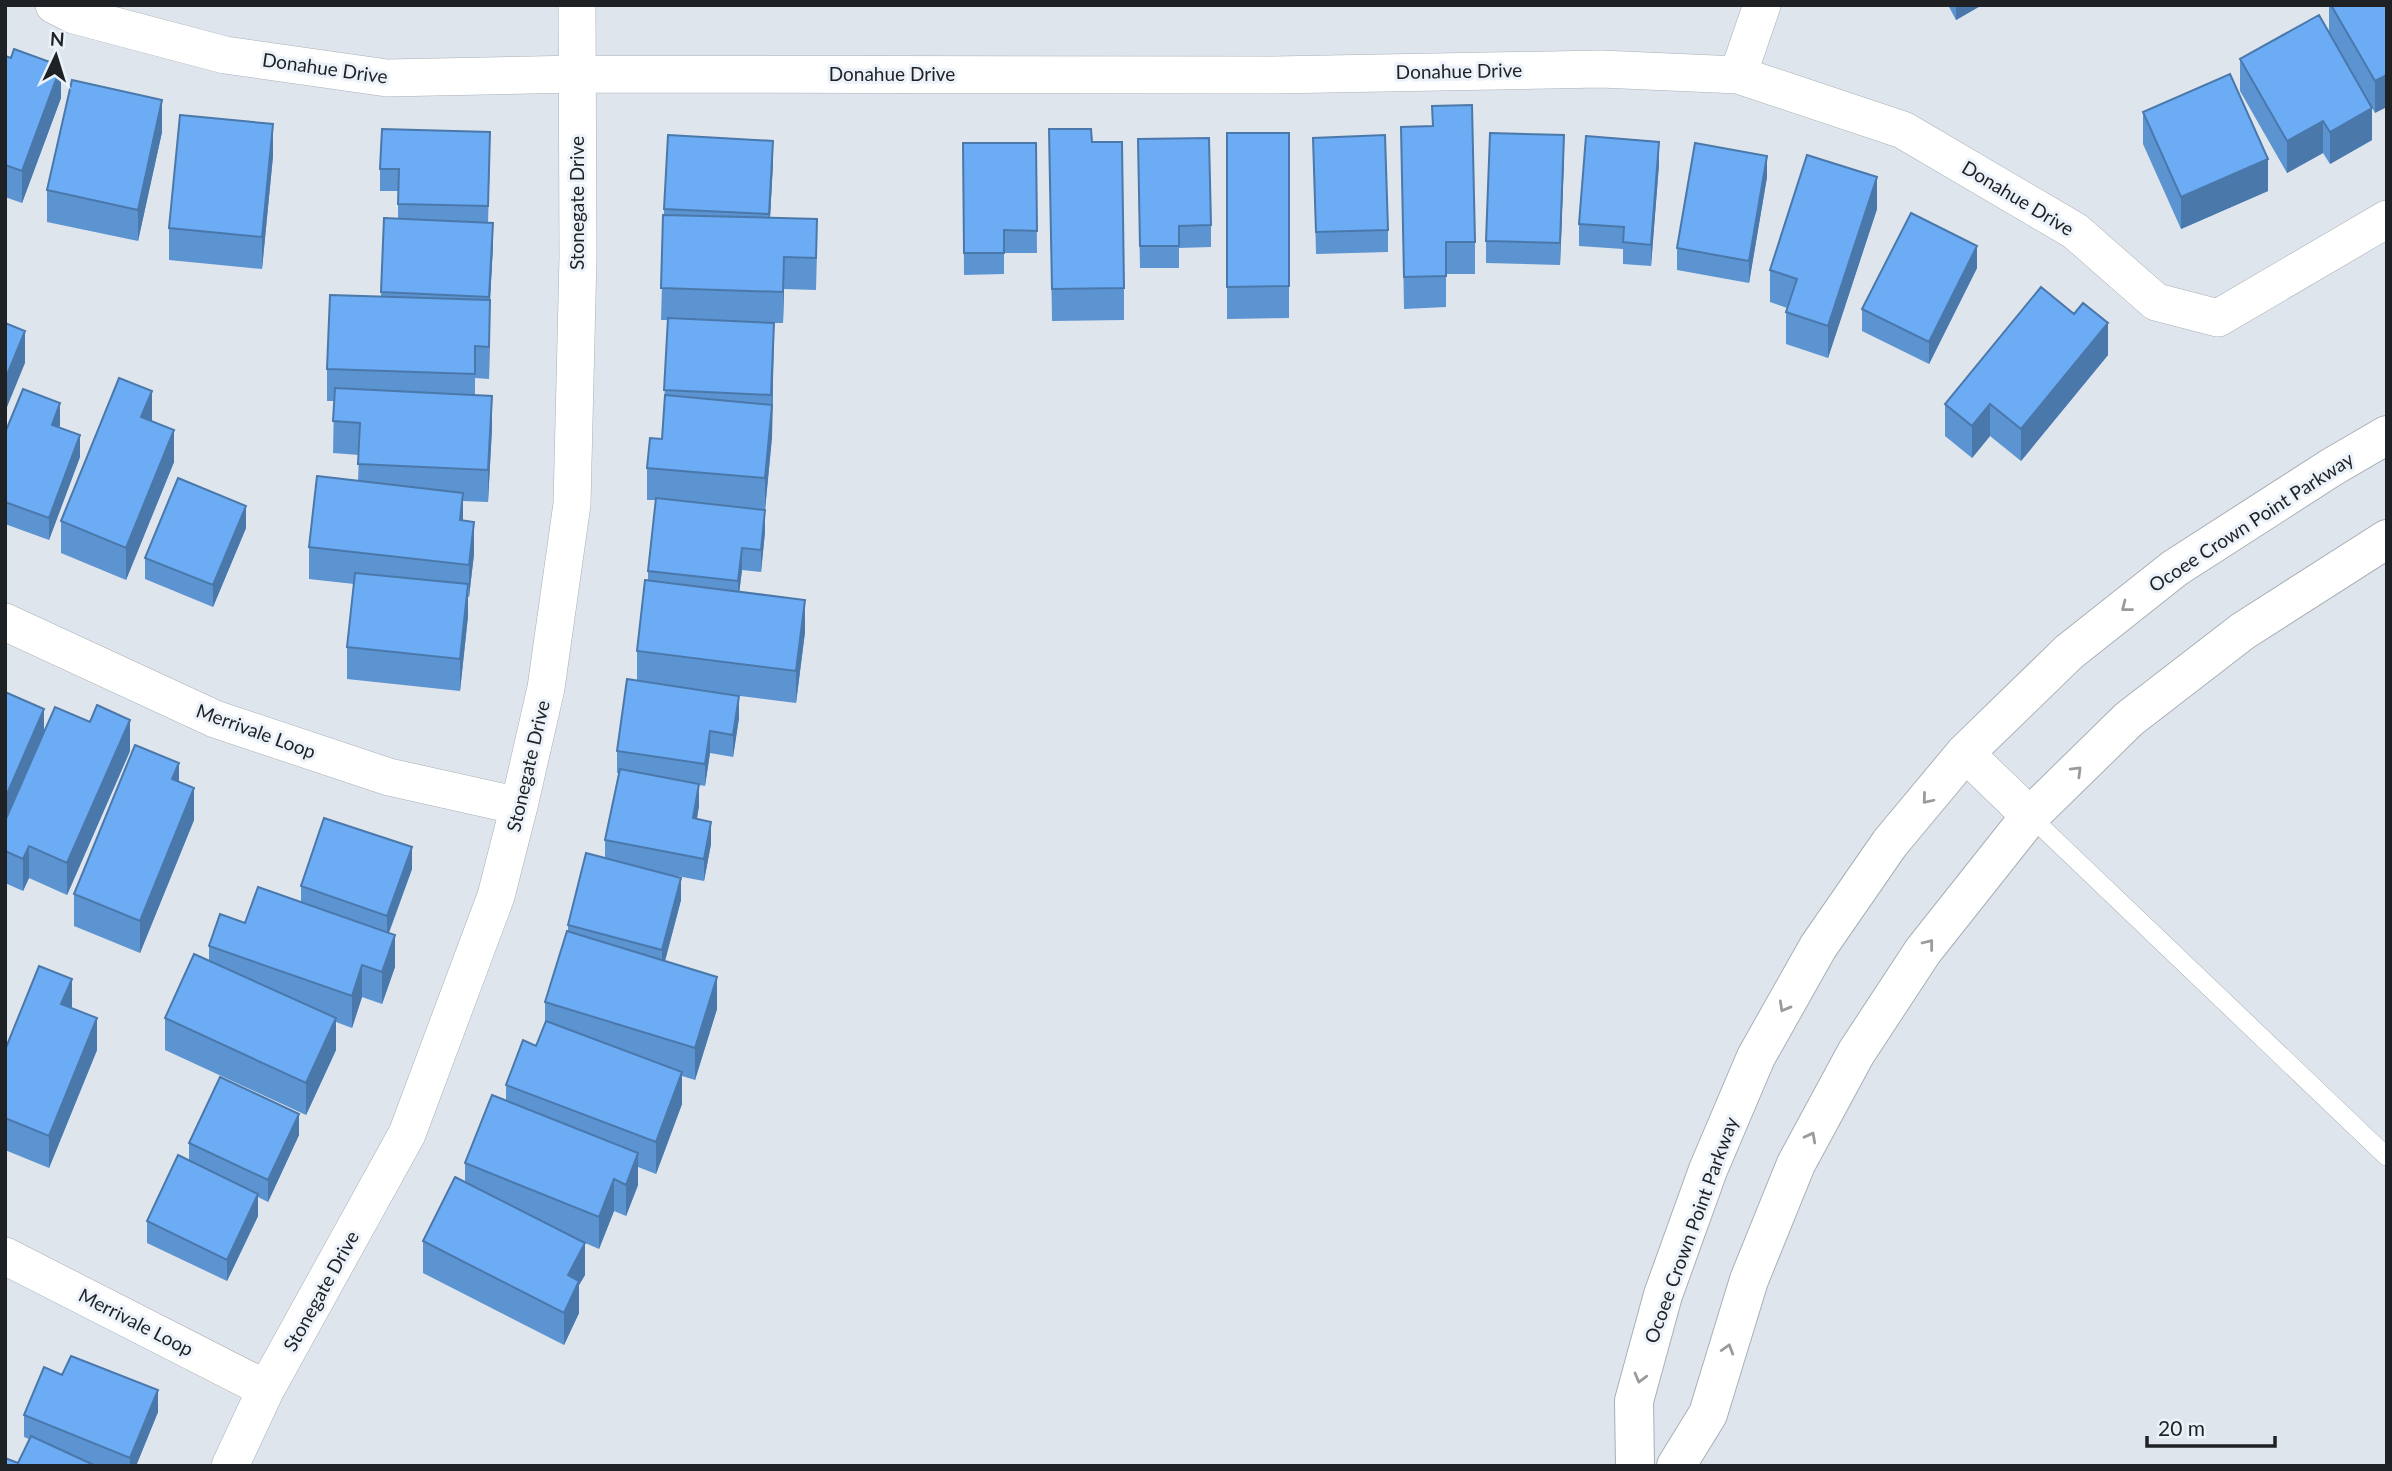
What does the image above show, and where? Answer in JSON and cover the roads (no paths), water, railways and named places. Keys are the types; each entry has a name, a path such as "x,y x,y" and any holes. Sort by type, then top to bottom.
{"street":[{"name":"Donahue Drive","path":"54,5 74,15 225,55 387,78 577,74 1274,75 1601,69 1738,75 1903,130 2075,231 2156,302 2218,318 2387,219"},
{"name":"Stonegate Drive","path":"230,1466 266,1389 407,1134 496,896 519,806 546,688 572,504 578,257 577,5"},
{"path":"1738,75 1762,5"},
{"name":"Ocoee Crown Point Parkway","path":"1635,1466 1634,1401 1663,1295 1708,1170 1756,1057 1825,937 1890,843 1965,754 2069,652 2175,568 2387,435"},
{"path":"1676,1466 1708,1414 1749,1280 1796,1164 1856,1053 1923,951 2030,816 2139,711 2243,631 2387,540"},
{"name":"Merrivale Loop","path":"5,621 215,719 389,777 519,806"},
{"path":"1965,754 2030,816"},
{"name":"Merrivale Loop","path":"5,1256 266,1389"}],"lane":[{"path":"2030,816 2387,1157"}]}
